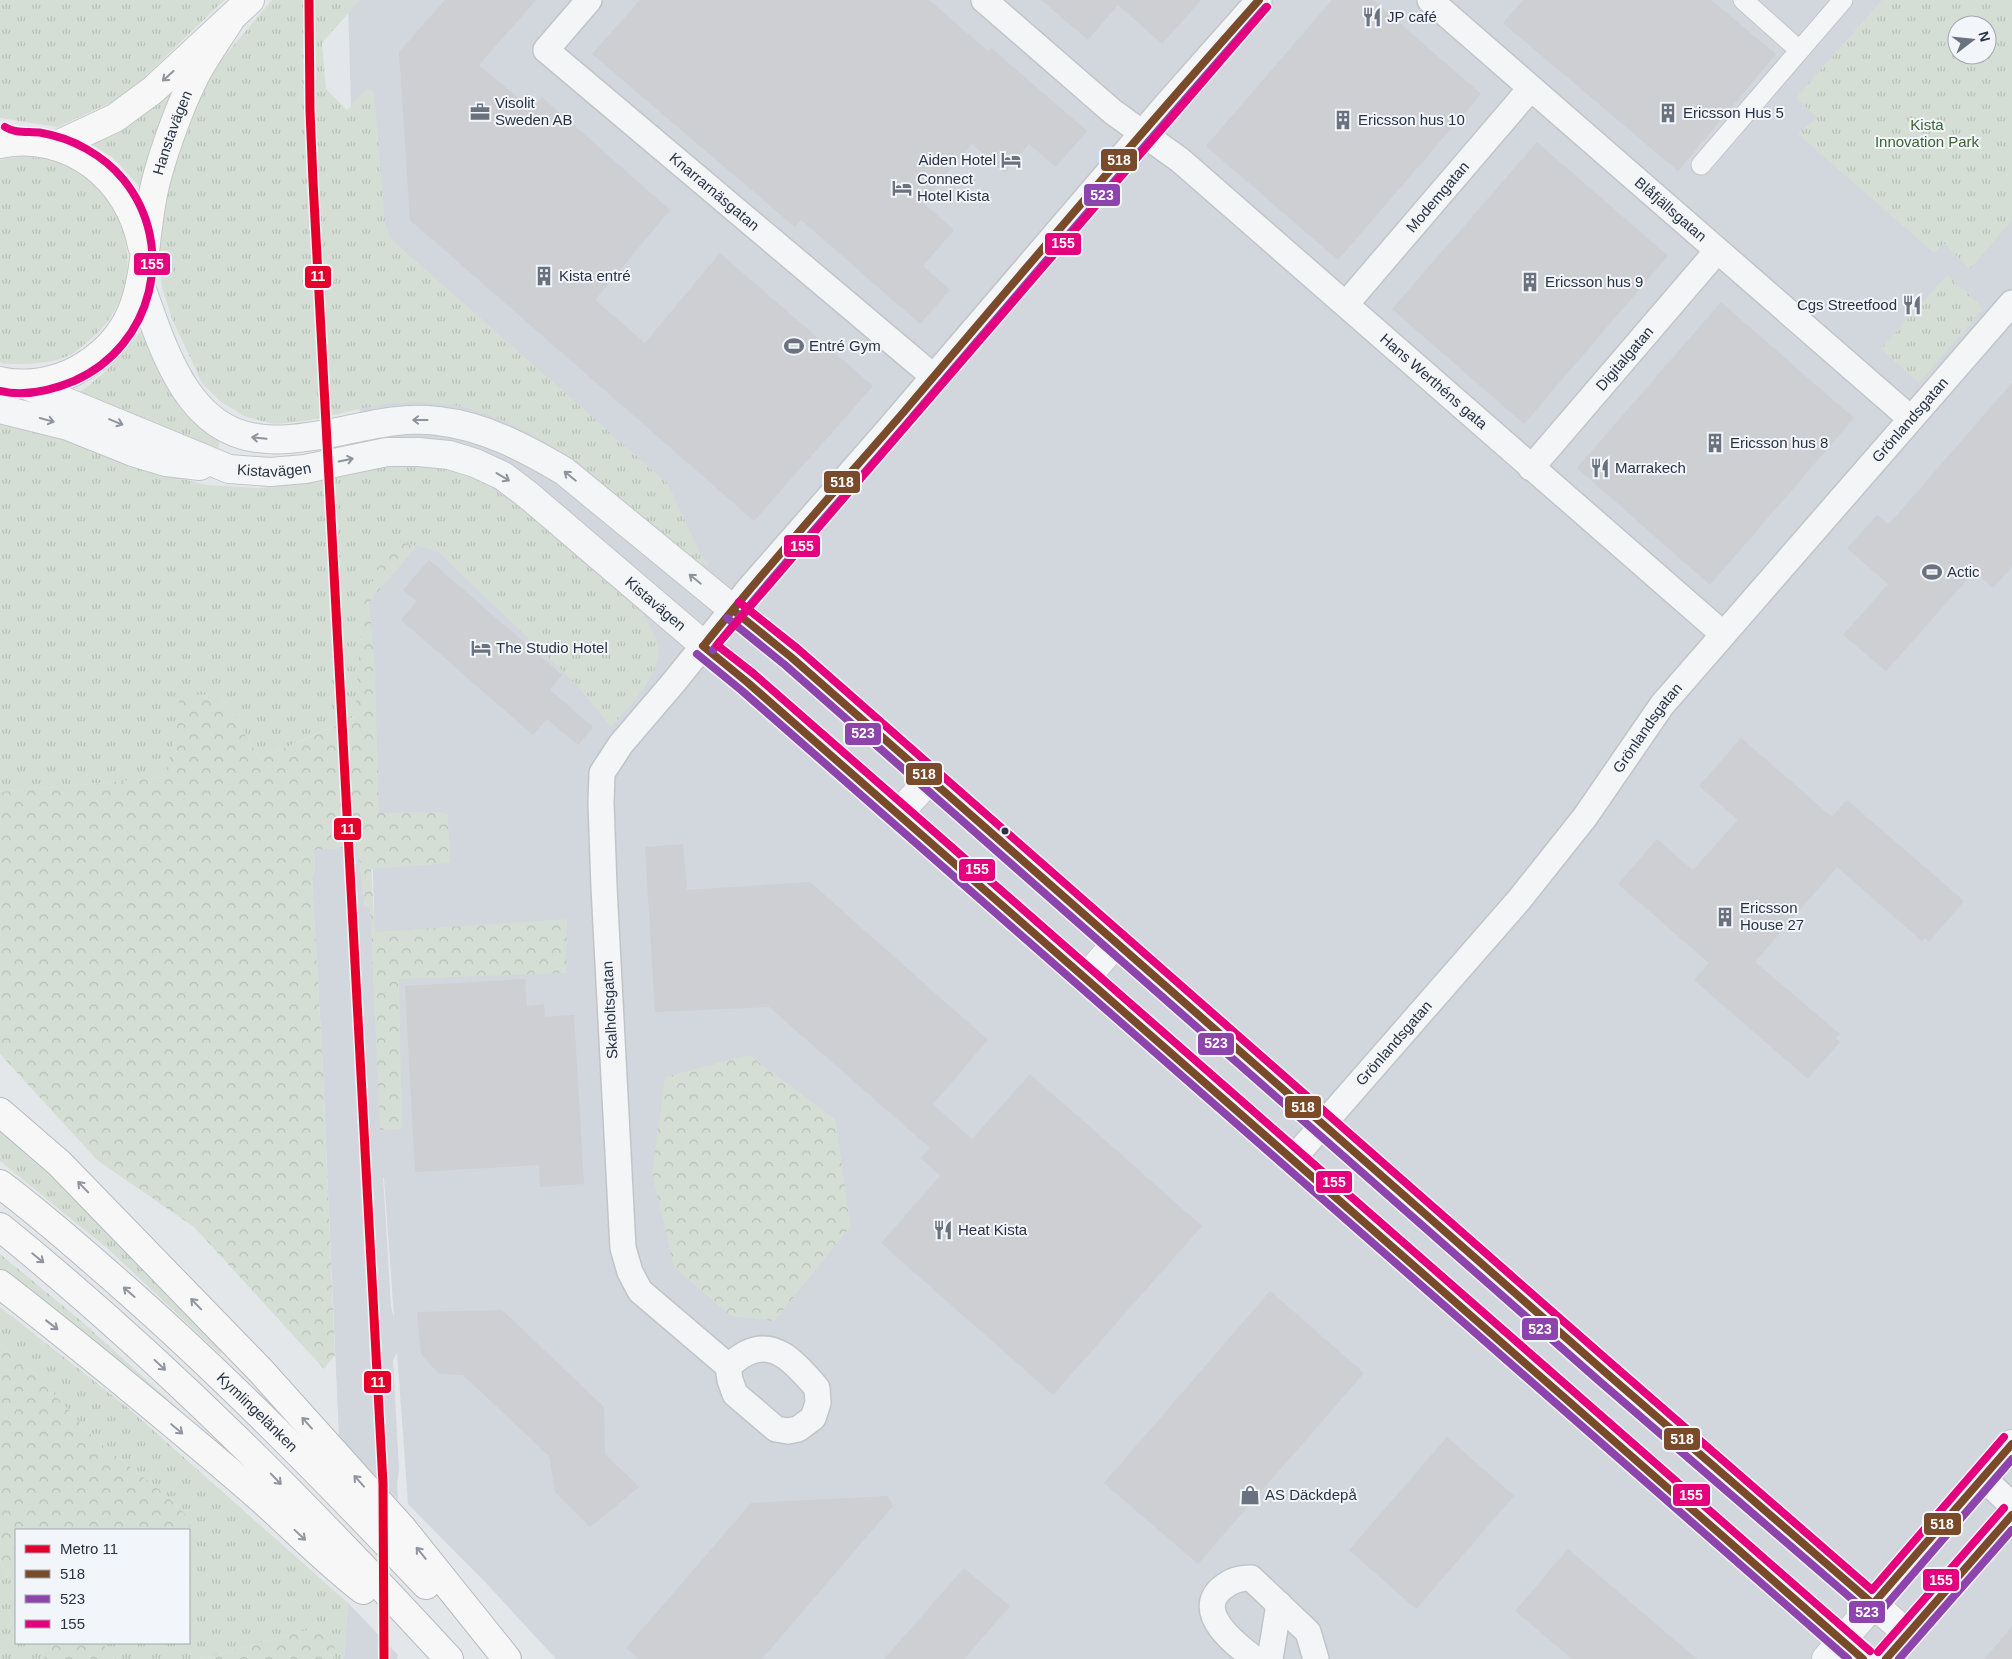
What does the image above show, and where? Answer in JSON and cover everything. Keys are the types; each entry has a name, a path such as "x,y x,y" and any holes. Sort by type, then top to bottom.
{"main road":[{"name":"Hanstavägen","path":"55,146 115,118 153,90 250,0"},
{"name":"Hanstavägen","path":"11,382 46,381 61,377 90,363 108,348 123,330 134,309 141,287 143,255 156,181 170,138 194,78 230,20"},
{"name":"Hanstavägen","path":"4,141 33,142 55,146 78,155 99,169 116,186 130,207 139,230 143,255"},
{"path":"0,1112 59,1162 260,1371 402,1528 507,1659"},
{"name":"Kymlingelänken","path":"0,1184 90,1258 178,1335 341,1496 496,1659"},
{"path":"0,1227 71,1285 230,1431 342,1547 402,1615 444,1654"},
{"path":"0,1284 59,1330 251,1490 343,1575 402,1615"}],"street":[{"name":"Knarrarnäsgatan","path":"589,0 546,50 934,377"},
{"path":"984,0 1112,112 1142,134"},
{"name":"Skalholtsgatan","path":"728,1366 640,1291 630,1272 623,1248 601,803 602,773 616,751 748,590 1259,0"},
{"name":"Blåfjällsgatan","path":"1430,0 1910,418"},
{"path":"1743,0 1799,50"},
{"path":"1701,165 1843,0"},
{"name":"Modemgatan","path":"1346,304 1530,89"},
{"name":"Hans Werthéns gata","path":"1142,134 1180,160 1722,634"},
{"name":"Digitalgatan","path":"1531,468 1717,251"},
{"name":"Kistavägen","path":"141,287 172,366 189,395 208,416 232,432 256,438 296,440 382,422 436,420 466,426 499,437 533,453 564,471 791,657 1323,1125 1908,1634"},
{"name":"Grönlandsgatan","path":"1292,1160 1519,900 1585,818 1662,705 2012,303"},
{"name":"Kistavägen","path":"11,382 229,469 270,472 305,469 386,452 418,452 449,455 475,463 503,476 528,495 747,682 1292,1160 1834,1650 1863,1659"},
{"path":"0,409 68,426 133,452 166,462 229,469"},
{"path":"898,814 930,779"},
{"path":"1085,979 1116,943"},
{"path":"1834,1650 2012,1444"},
{"path":"1983,1478 2012,1505"},
{"path":"1886,1659 2012,1515"},
{"path":"1255,1659 1222,1629 1212,1613 1212,1605 1219,1591 1240,1578 1252,1578 1308,1632 1316,1659"},
{"path":"1270,1659 1279,1604"}],"shaded area":[{"path":"348,0 2012,0 2012,1659 556,1659 486,1583 408,1504 397,1352 393,1361 399,1470 397,1484 398,1500 339,1438 322,1052 312,878 315,871 314,850 358,846 365,907 370,907 379,1086","holes":["384,1178 394,1317 391,1307"]},
{"path":"348,1603 398,1655 397,1659 344,1659"}],"green space":[{"path":"0,0 224,0 125,96 58,127 0,118"},
{"path":"272,0 360,0 322,43 326,89 347,110 367,88 374,93 385,223 391,239 668,484 700,553 709,565 692,562 580,463 529,433 500,419 461,406 421,402 382,404 306,421 274,424 246,417 221,402 202,383 172,319 162,288 158,244 161,206 193,107 221,60"},
{"name":"Kista Innovation Park","path":"1882,0 2012,0 2012,220 1970,269 1944,243 1934,253 1798,134 1817,117 1796,98"},
{"path":"178,80 143,190 112,157 89,143"},
{"path":"24,156 62,163 96,187 112,207 122,229 127,254 126,278 119,302 106,323 74,353 64,358 47,362 5,364 0,362 0,160"},
{"path":"1947,275 1980,305 1982,310 1919,383 1881,349"},
{"path":"142,330 161,375 176,400 191,416 221,438 217,452 78,394 96,380 128,348"},
{"path":"0,418 20,421 153,471 206,485 260,488 344,476 388,467 428,467 465,473 521,508 643,614 654,633 658,645 656,667 635,700 611,727 576,684 437,551 394,540 363,596 356,716 260,759 220,694 167,777 0,792"},
{"path":"394,540 416,547 369,602 375,666 379,813 439,812 448,814 450,863 371,869 375,932 567,919 566,973 399,979 402,1129 380,1130 370,907 365,907 358,847 314,850 315,871 312,878 322,1052 335,1355 324,1369 194,1227 97,1160 0,1054 0,792 167,777 180,695 220,694 260,759 355,717 363,596"},
{"path":"749,1055 835,1119 851,1226 774,1321 731,1316 674,1267 652,1173 665,1077"},
{"path":"0,1128 50,1172 224,1350 220,1354 107,1248 0,1161"},
{"path":"0,1254 80,1320 182,1412 179,1416 0,1270"},
{"path":"0,1307 127,1407 348,1603 344,1659 333,1659 335,1645 315,1628 200,1659 116,1659 103,1644 190,1644 190,1529 188,1529 184,1513 161,1491 96,1440 37,1376 0,1344"},
{"path":"0,1344 37,1376 96,1440 161,1491 184,1513 190,1525 191,1540 190,1529 15,1529 15,1593 0,1560"},
{"path":"0,1560 15,1593 15,1644 38,1644 45,1659 0,1659"},
{"path":"315,1628 335,1645 333,1659 200,1659"},
{"path":"38,1644 103,1644 116,1659 45,1659"}],"building":[{"name":"Kista entré","path":"445,0 536,0 479,65 532,110 542,97 670,210 595,300 645,343 720,253 873,386 754,521 410,220 399,52"},
{"path":"640,0 929,0 988,51 991,48 1087,131 1056,167 1029,144 1005,173 972,144 922,202 954,230 923,266 950,290 920,324 801,220 795,227 592,54"},
{"path":"1041,0 1201,0 1162,44 1118,5 1088,40"},
{"name":"Ericsson hus 10","path":"1332,0 1373,0 1481,94 1338,260 1206,146"},
{"name":"Ericsson Hus 5","path":"1523,0 1711,0 1776,54 1678,171 1503,23"},
{"name":"Ericsson hus 9","path":"1537,142 1668,256 1524,424 1392,309"},
{"name":"Ericsson hus 8","path":"1721,302 1854,418 1710,585 1577,468"},
{"path":"2012,383 2012,567 1993,588 1974,572 1886,671 1843,635 1888,584 1847,548 1877,515 1889,524"},
{"name":"The Studio Hotel","path":"429,560 562,675 550,690 593,727 578,745 547,719 533,735 401,620 417,601 403,590"},
{"name":"Ericsson House 27","path":"1741,738 1832,817 1847,800 1964,901 1929,942 1925,938 1922,941 1837,867 1755,962 1840,1034 1836,1038 1840,1042 1808,1079 1694,980 1709,963 1618,884 1657,839 1693,870 1738,820 1699,786"},
{"path":"683,844 687,890 810,882 988,1040 933,1104 972,1139 1030,1074 1202,1226 1053,1395 881,1243 940,1176 921,1158 930,1148 769,1007 655,1012 645,847"},
{"path":"525,979 527,1006 544,1004 545,1017 574,1015 584,1184 540,1187 539,1165 415,1172 405,986"},
{"path":"1270,1291 1364,1373 1198,1564 1104,1483"},
{"path":"502,1310 604,1407 605,1454 639,1487 590,1527 555,1492 549,1456 463,1375 439,1374 421,1354 417,1312"},
{"path":"1447,1437 1514,1496 1416,1609 1349,1550"},
{"path":"888,1496 893,1506 762,1659 638,1659 626,1648 751,1503"},
{"path":"1568,1549 1697,1659 1572,1659 1515,1611"},
{"path":"964,1568 1010,1606 964,1659 884,1659"},
{"path":"2012,1627 2012,1659 1984,1659"}],"metro line":[{"name":"11","path":"309,0 313,182 383,1484 384,1659"}],"transit line":[{"name":"518","path":"705,644 1124,154 1259,0"},
{"name":"523","path":"713,650 1266,7"},
{"name":"155","path":"1267,7 717,645 754,674 1870,1651"},
{"name":"155","path":"0,391 28,393 56,388 74,381 101,365 123,344 139,319 149,292 152,263 150,234 140,205 115,170 96,155 76,143 53,135 14,131 5,127"},
{"name":"155","path":"739,602 798,649 1872,1590 2004,1437"},
{"name":"518","path":"733,610 791,657 1605,1372 1873,1604"},
{"name":"523","path":"727,618 785,665 1598,1380 1867,1612 1875,1614 1881,1611 2012,1459"},
{"name":"518","path":"703,646 747,682 1863,1659"},
{"name":"523","path":"697,654 741,690 1848,1659"},
{"name":"518","path":"1873,1604 2012,1444"},
{"name":"155","path":"1878,1652 2004,1508"},
{"name":"518","path":"1886,1659 2012,1515"},
{"name":"523","path":"1899,1659 2012,1530"}],"place":[{"name":"JP café","path":"1372,17"},
{"name":"Visolit Sweden AB","path":"480,112"},
{"name":"Ericsson Hus 5","path":"1668,113"},
{"name":"Ericsson hus 10","path":"1343,120"},
{"name":"Aiden Hotel","path":"1011,160"},
{"name":"Connect Hotel Kista","path":"902,188"},
{"name":"Kista entré","path":"544,276"},
{"name":"Ericsson hus 9","path":"1530,282"},
{"name":"Cgs Streetfood","path":"1912,305"},
{"name":"Entré Gym","path":"794,346"},
{"name":"Ericsson hus 8","path":"1715,443"},
{"name":"Marrakech","path":"1600,468"},
{"name":"Actic","path":"1932,572"},
{"name":"The Studio Hotel","path":"481,648"},
{"name":"Ericsson House 27","path":"1725,917"},
{"name":"Heat Kista","path":"943,1230"},
{"name":"AS Däckdepå","path":"1250,1495"}]}
